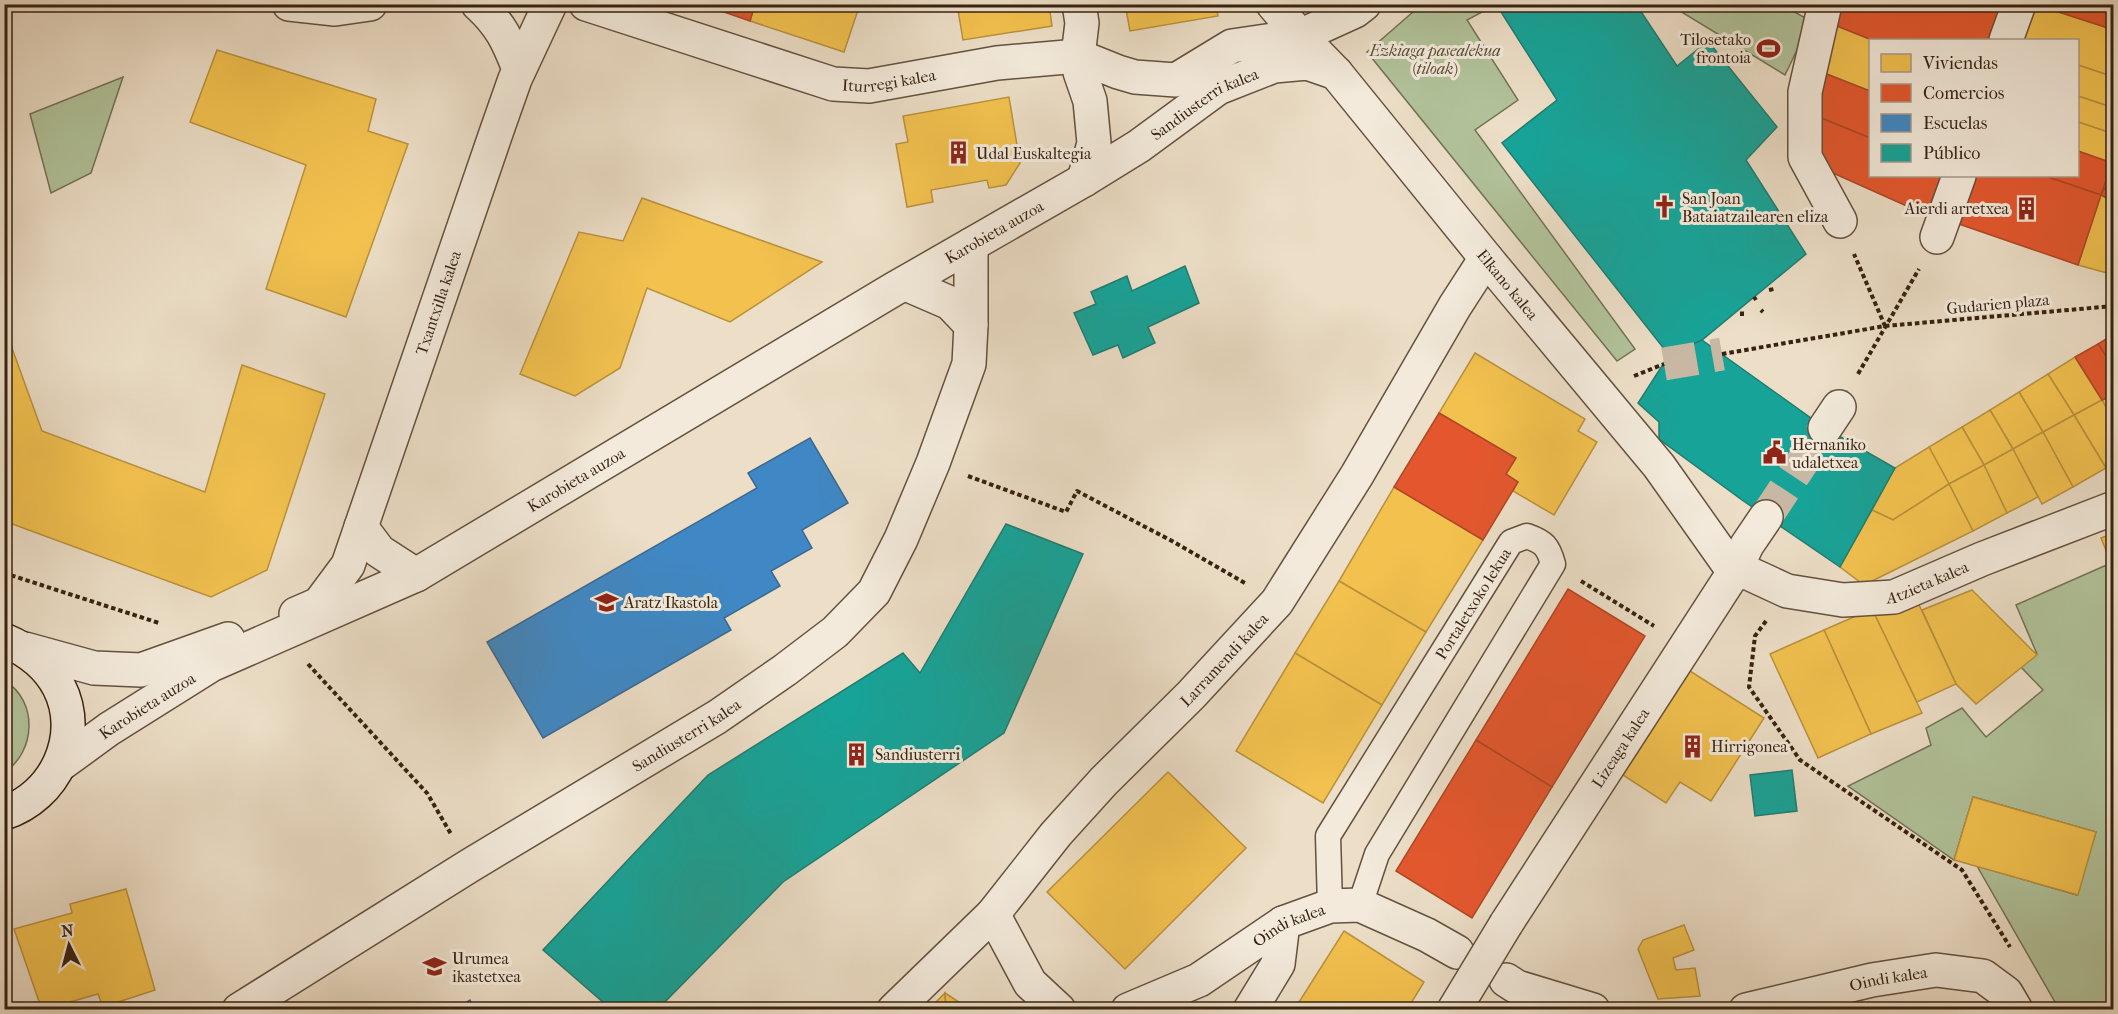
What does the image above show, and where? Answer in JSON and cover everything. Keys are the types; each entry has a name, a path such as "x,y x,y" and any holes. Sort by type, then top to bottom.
{"street":[{"path":"289,4 335,9 370,4"},
{"path":"478,4 495,20 511,48 517,74"},
{"name":"Txantxilla kalea","path":"361,527 517,74 550,4"},
{"name":"Iturregi kalea","path":"586,4 832,84 869,86 997,63 1078,56"},
{"path":"1079,4 1082,23 1078,56 1080,72 1090,101 1094,143 1084,180"},
{"path":"1218,88 1251,44 1260,24 1263,4"},
{"name":"Elkano kalea","path":"1273,4 1336,73 1659,466 1734,572"},
{"name":"Sandiusterri kalea","path":"1078,56 1118,72 1146,78 1176,80 1232,46 1300,36 1355,11 1364,4"},
{"path":"1825,4 1805,92 1805,157 1840,221"},
{"path":"2006,39 2019,4"},
{"name":"Sandiusterri kalea","path":"1084,180 1139,146 1218,88 1274,66 1307,63 1336,73"},
{"path":"1937,237 1959,177"},
{"name":"Karobieta auzoa","path":"61,764 109,729 211,665 282,636 416,574 970,245 1084,180"},
{"name":"Sandiusterri kalea","path":"239,1010 469,866 717,717 786,670 835,632 874,592 901,539 933,463 969,364 970,245"},
{"name":"Larramendi kalea","path":"894,1010 993,914 1056,834 1096,790 1191,695 1277,602 1357,475 1455,306 1486,258"},
{"path":"906,284 950,303 971,325"},
{"name":"Atzieta kalea","path":"1734,572 1748,573 1787,591 1843,600 1894,597 1982,559 2114,508"},
{"name":"Lizeaga kalea","path":"1454,1010 1506,924 1734,572 1747,545 1766,517"},
{"path":"361,527 378,551 416,574"},
{"name":"Karobieta auzoa","path":"15,645 94,668 141,670 276,622 319,604 348,565 361,527"},
{"path":"9,816 43,790 61,764 67,739 67,712 60,687 45,666 15,645"},
{"path":"1345,906 1427,935 1456,952"},
{"name":"Oindi kalea","path":"1128,1010 1199,980 1283,923 1345,906"},
{"path":"993,914 1030,982 1059,1010"},
{"path":"1250,1010 1278,964 1283,923"},
{"name":"Oindi kalea","path":"1746,1010 1872,980 1936,970 1983,976 2006,993 2016,1010"},
{"path":"1506,980 1517,987 1593,1010"}],"lane":[{"name":"Portaletxoko lekua","path":"1345,906 1328,836 1511,542 1527,536 1541,541 1550,552 1553,564"},
{"path":"1345,906 1553,564"}],"path":[{"path":"1840,221 1886,326"},
{"path":"1832,418 1937,237"},
{"name":"Gudarien plaza","path":"1722,354 1886,326 2114,306"},
{"path":"1742,310 1742,316"},
{"path":"1627,379 1664,364"},
{"path":"933,463 1065,512 1077,491 1172,541 1277,602"},
{"path":"1553,564 1660,629"},
{"path":"4,573 170,626"},
{"path":"1787,591 1755,636 1749,687 1800,760 1962,870 2011,950"},
{"path":"282,636 427,793 469,866"}],"green space":[{"name":"Ezkiaga pasealekua (tiloak)","path":"1421,5 1495,5 1467,20 1518,100 1475,130 1635,349 1617,361 1367,52"},
{"name":"Tilosetako frontoia","path":"1670,5 1782,5 1811,21 1785,75"},
{"path":"123,77 91,173 51,193 30,114"},
{"path":"2111,563 2114,570 2113,1009 2059,1009 1977,866 2077,895 2096,832 1973,797 1954,860 1848,786 1931,745 1926,728 1962,708 1986,737 2043,690 2021,667 2037,654 2016,605"},
{"path":"5,681 16,690 23,701 28,713 29,726 23,752 5,772"}],"building: Viviendas":[{"path":"755,4 860,4 844,52 750,21"},
{"path":"957,4 1049,4 1052,26 963,40"},
{"path":"1125,4 1216,4 1218,16 1130,31"},
{"path":"2034,4 2114,30 2114,77 2079,65 2079,39 2013,39"},
{"path":"1827,22 1870,39 1869,91 1819,71"},
{"path":"217,50 376,99 368,131 408,144 346,317 266,289 306,165 190,122"},
{"path":"2079,65 2114,77 2114,108 2079,96"},
{"path":"2079,96 2114,108 2114,134 2079,122"},
{"name":"Udal Euskaltegia","path":"1009,97 1020,163 1006,185 989,188 987,180 931,190 933,202 907,207 896,144 908,142 903,116"},
{"path":"2079,122 2114,134 2112,163 2079,151"},
{"path":"2101,195 2114,202 2114,275 2078,265"},
{"path":"642,198 822,262 730,322 647,288 620,368 575,396 520,374 579,232 623,241"},
{"path":"4,326 42,431 205,492 242,365 325,394 267,570 211,597 4,521"},
{"path":"1475,353 1585,419 1578,431 1597,442 1554,515 1513,491 1518,482 1506,474 1516,458 1439,413"},
{"path":"2075,357 2102,400 2074,415 2048,374"},
{"path":"2048,374 2074,415 2043,432 2019,392"},
{"path":"2019,392 2043,432 2013,449 1990,410"},
{"path":"2114,395 2114,422 2102,400"},
{"path":"2102,400 2114,422 2114,466 2106,468 2074,415"},
{"path":"1990,410 2013,449 1984,465 1962,427"},
{"path":"2074,415 2106,468 2073,487 2043,432"},
{"path":"1962,427 1984,465 1949,484 1929,447"},
{"path":"2043,432 2073,487 2042,504 2013,449"},
{"path":"1929,447 1949,484 1893,520 1872,510 1895,468"},
{"path":"2013,449 2038,497 2007,513 1984,465"},
{"path":"1984,465 2007,513 1973,531 1949,484"},
{"path":"1949,484 1973,531 1864,585 1840,567 1872,510 1893,520"},
{"path":"1394,487 1483,540 1426,632 1339,581"},
{"path":"2114,533 2114,570 2101,538"},
{"path":"1339,581 1426,632 1382,705 1295,653"},
{"path":"1972,590 2037,655 1976,704 1956,684 1922,610"},
{"path":"1913,592 1956,684 1917,702 1872,609"},
{"path":"1872,609 1922,713 1871,734 1824,630"},
{"path":"1824,630 1871,734 1818,758 1770,654"},
{"path":"1295,653 1382,705 1323,803 1236,751"},
{"name":"Hirrigonea","path":"1690,671 1764,718 1711,801 1680,782 1666,803 1623,775"},
{"path":"1168,772 1246,848 1125,969 1047,892"},
{"path":"1973,797 2096,832 2078,895 1954,860"},
{"path":"126,889 155,990 103,1007 98,994 42,1010 14,929 72,913 70,904"},
{"path":"1684,925 1694,950 1673,958 1676,970 1695,968 1700,996 1658,999 1638,949 1643,940"},
{"path":"1344,931 1424,982 1407,1010 1294,1010"},
{"path":"945,993 946,1010 928,1010"},
{"path":"945,993 971,1010 946,1010"}],"building: Comercios":[{"path":"701,4 755,4 750,21"},
{"path":"1831,4 2006,4 1994,39 1870,39 1827,22"},
{"path":"2034,4 2114,4 2114,30"},
{"path":"1819,71 1869,91 1869,138 1814,115"},
{"path":"1814,115 1869,138 1869,177 1945,177 1929,216 1815,165"},
{"path":"2079,151 2112,163 2101,195 2048,177 2079,177"},
{"path":"2114,170 2114,202 2101,195"},
{"name":"Aierdi arretxea","path":"1968,177 2048,177 2101,195 2078,265 1953,222"},
{"path":"2114,334 2114,368 2098,344"},
{"path":"2098,344 2114,368 2114,395 2102,400 2075,357"},
{"path":"1439,413 1516,458 1506,474 1518,482 1483,540 1394,487"},
{"path":"1568,589 1645,636 1552,787 1476,740"},
{"path":"1476,740 1552,787 1472,918 1396,871"}],"building: Escuelas":[{"path":"810,438 848,503 802,530 812,548 771,571 780,586 724,618 731,630 543,738 487,642 757,488 748,473"},
{"path":"470,1000 475,1010 454,1010"}],"building: Público":[{"name":"San Joan Bataiatzailearen eliza","path":"1515,4 1636,4 1677,66 1708,41 1777,127 1746,160 1806,254 1702,340 1669,355 1502,143 1557,100 1501,12"},
{"path":"1185,266 1199,303 1148,327 1155,343 1123,358 1118,345 1093,355 1074,313 1096,304 1091,292 1127,276 1132,291"},
{"name":"Hernaniko udaletxea","path":"1702,340 1825,428 1895,468 1840,567 1742,500 1659,439 1659,422 1638,403 1669,355"},
{"name":"Sandiusterri","path":"1006,524 1083,554 1004,733 783,882 657,1010 612,1010 543,950 708,775 903,653 920,673"},
{"path":"1792,770 1797,811 1755,816 1750,775"}],"tunnel":[{"path":"1664,364 1722,354"},
{"path":"1766,517 1825,428"}],"place":[{"name":"Tilosetako frontoia","path":"1769,48"},
{"name":"Udal Euskaltegia","path":"958,153"},
{"name":"San Joan Bataiatzailearen eliza","path":"1664,207"},
{"name":"Aierdi arretxea","path":"2027,208"},
{"name":"Hernaniko udaletxea","path":"1774,453"},
{"name":"Aratz Ikastola","path":"606,602"},
{"name":"Hirrigonea","path":"1693,746"},
{"name":"Sandiusterri","path":"857,754"},
{"name":"Urumea ikastetxea","path":"434,967"}]}
